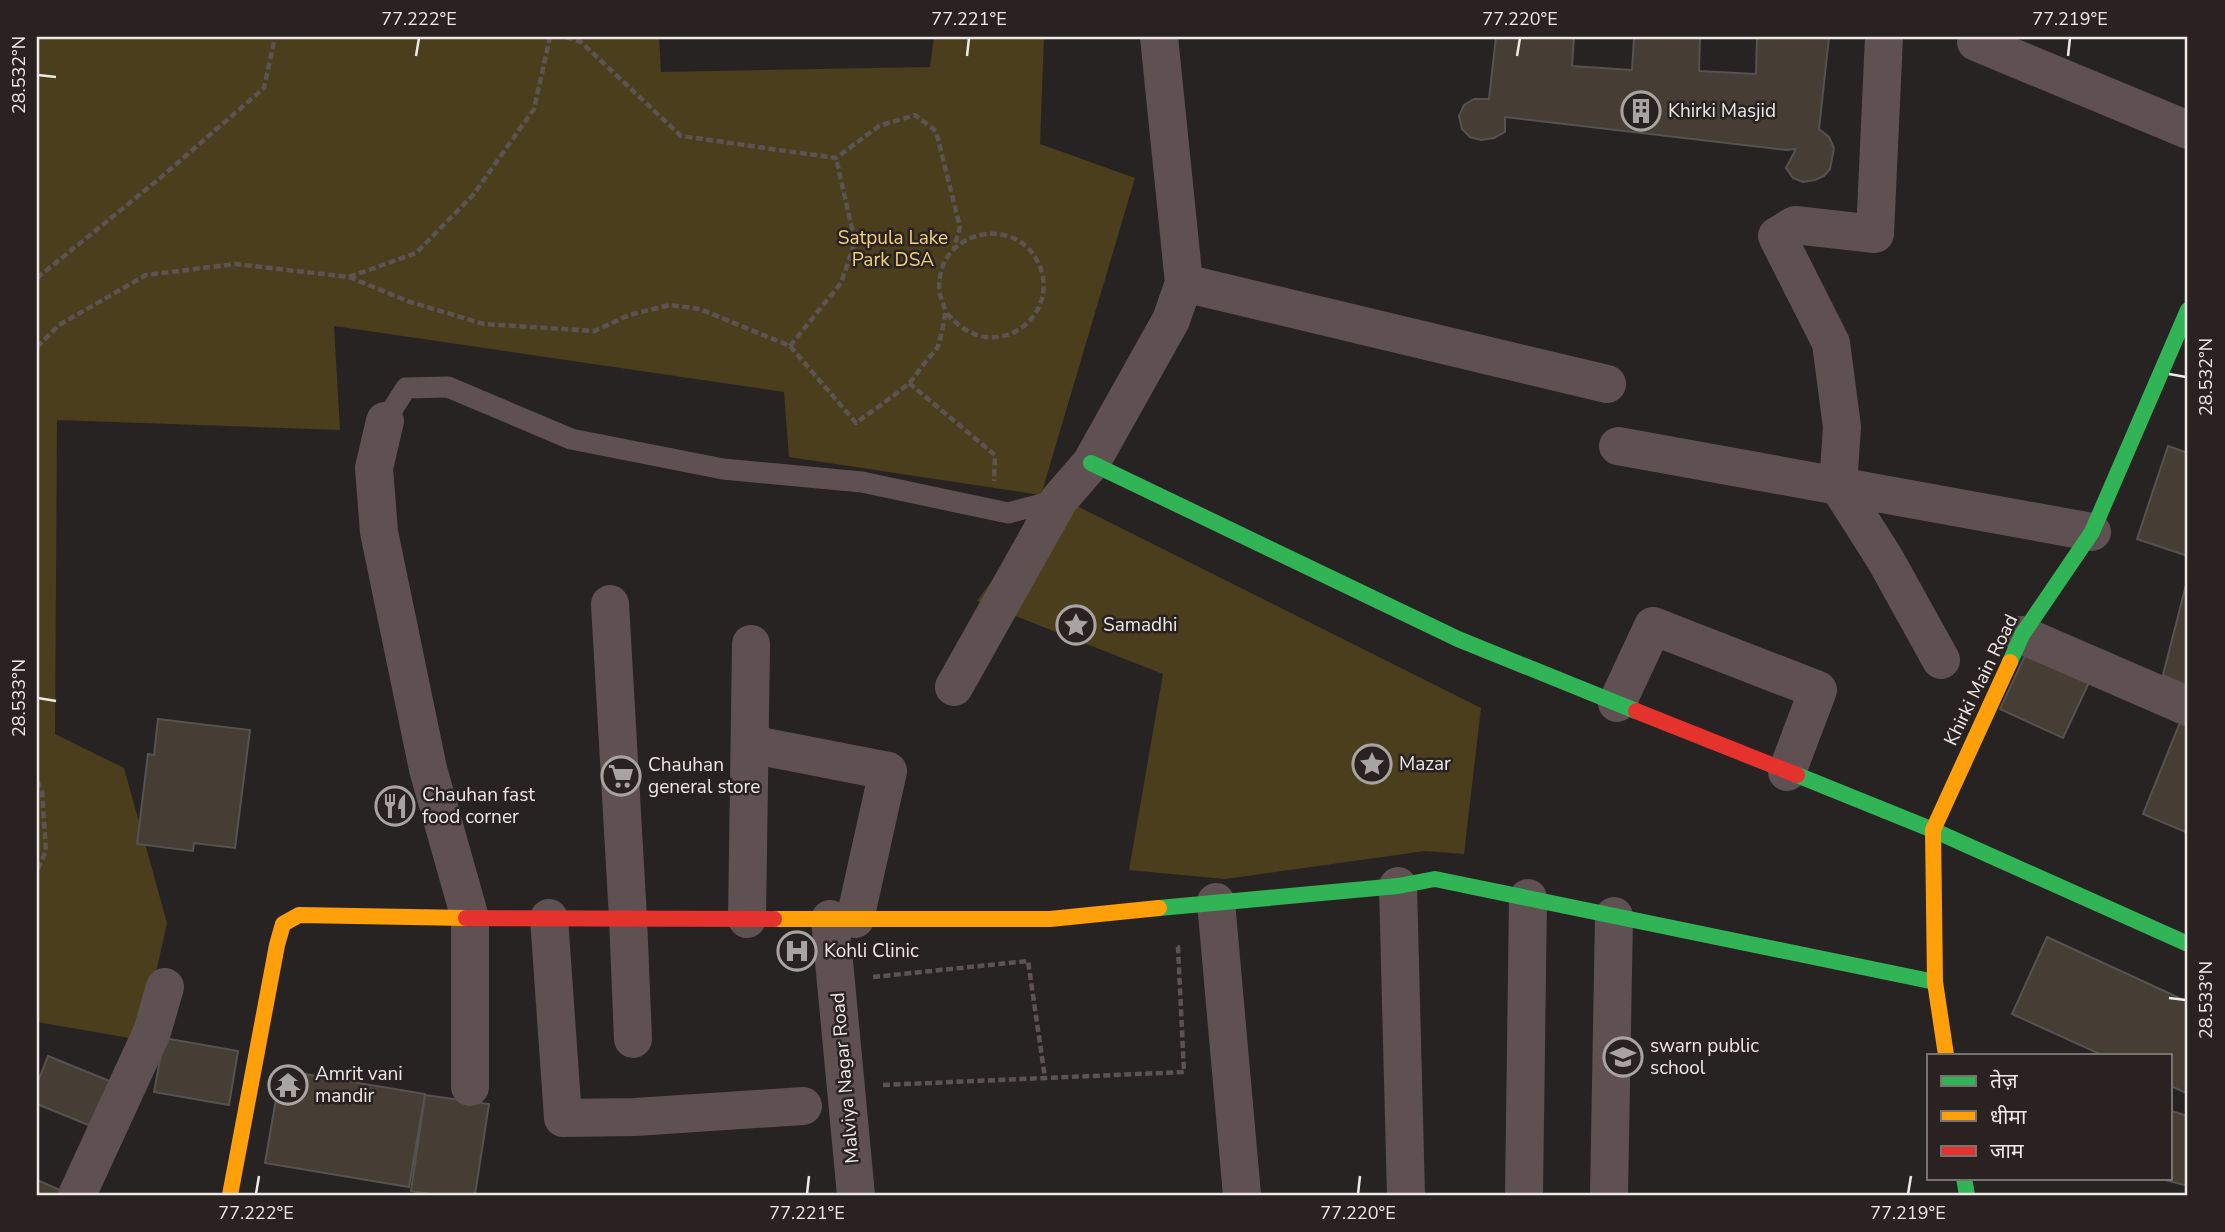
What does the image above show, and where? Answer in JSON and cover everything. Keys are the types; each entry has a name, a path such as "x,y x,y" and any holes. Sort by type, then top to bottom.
{"street":[{"path":"954,687 1059,500 1091,463 1171,320 1184,283 1159,37"},
{"path":"1884,37 1875,234 1796,225 1777,236 1831,343 1842,427 1838,485 1885,559 1941,660"},
{"path":"1976,42 2188,130"},
{"path":"1184,283 1607,384"},
{"name":"Khirki Main Road","path":"1946,1054 1935,982 1933,830 2022,635 2092,532 2188,310"},
{"path":"385,421 374,468 379,532 428,769 470,918 470,1087"},
{"path":"1618,446 2092,532"},
{"path":"1091,463 1458,639 1933,830 2188,944"},
{"path":"610,604 633,1039"},
{"path":"1617,703 1653,626 1818,690 1787,772"},
{"path":"2022,635 2188,706"},
{"path":"747,919 751,644"},
{"name":"Malviya Nagar Road","path":"750,744 888,771 842,919 856,1195"},
{"path":"238,1194 276,945 283,924 299,915 1050,919 1398,886 1435,879 1935,982"},
{"path":"1398,886 1406,1195"},
{"path":"1524,1195 1528,898"},
{"path":"1216,902 1242,1195"},
{"path":"1609,1195 1614,916"},
{"path":"550,918 563,1118 635,1117 803,1106"},
{"path":"77,1195 152,1032 165,987"}],"lane":[{"path":"385,421 405,388 448,387 571,439 723,469 862,482 1008,513 1059,500"}],"path":[{"path":"37,278 159,179 264,88 275,37"},
{"path":"349,277 416,253 473,195 534,109 550,37"},
{"path":"566,37 581,43 681,136 836,158 879,126 915,115 936,131 960,227 954,249"},
{"path":"790,346 841,284 855,242 836,158"},
{"path":"983,234 1001,234 1018,240 1032,253 1041,268 1044,286 1041,304 1032,319 1018,331 1002,337 986,338 970,333 956,324 945,311 939,279 944,262 954,249 968,239 983,234"},
{"path":"37,346 59,325 146,275 235,264 349,277 410,302 484,324 595,331 629,315 670,305 699,309 790,346 856,423 909,383 938,346 945,311"},
{"path":"909,383 995,455 992,510"},
{"path":"37,781 42,791 46,851 37,871"},
{"path":"881,1085 1184,1072 1178,947 1164,948"},
{"path":"873,978 1028,961 1045,1078"}],"green space":[{"name":"Satpula Lake Park DSA","path":"37,37 659,37 661,72 930,67 934,37 1044,37 1040,144 1135,178 1041,495 789,457 784,392 334,326 340,430 57,420 55,734 124,768 167,923 141,1040 37,1022"},
{"path":"1055,495 1481,708 1464,854 1425,851 1225,879 1129,870 1163,674 977,601"}],"building":[{"name":"Khirki Masjid","path":"1496,37 1574,37 1572,66 1632,70 1634,37 1700,37 1699,71 1756,74 1757,37 1829,37 1819,129 1829,137 1834,148 1830,169 1824,176 1803,182 1793,178 1786,168 1796,149 1505,117 1505,132 1494,138 1481,140 1470,137 1462,129 1459,116 1464,105 1474,99 1489,99"},
{"path":"2168,446 2188,453 2188,556 2137,539"},
{"path":"2188,577 2188,686 2163,675"},
{"path":"2029,647 2092,676 2063,738 2000,709"},
{"path":"2183,715 2188,717 2188,833 2143,814"},
{"path":"158,719 250,730 235,848 194,843 193,851 137,844 148,754 154,755"},
{"path":"2047,937 2188,1002 2188,1094 2172,1086 2172,1054 2100,1054 2012,1014"},
{"path":"164,1038 238,1051 229,1105 154,1092"},
{"path":"48,1056 122,1086 103,1131 37,1104 37,1084"},
{"path":"281,1070 425,1094 409,1187 265,1163"},
{"path":"425,1095 489,1104 475,1195 437,1195 411,1191"},
{"path":"2172,1111 2188,1116 2188,1186 2166,1180 2172,1180"},
{"path":"37,1180 71,1195 37,1195"}],"traffic: fast":[{"path":"2010,662 2022,635 2092,532 2188,310"},
{"path":"1091,463 1458,639 1636,711"},
{"path":"1797,775 1933,830 2188,944"},
{"path":"1159,908 1398,886 1435,879 1935,982"},
{"path":"1964,1180 1967,1195"}],"traffic: slow":[{"path":"1946,1054 1935,982 1933,830 2010,662"},
{"path":"774,919 1050,919 1159,908"},
{"path":"230,1195 283,924 299,915 466,918"}],"traffic: jam":[{"path":"1636,711 1797,775"},
{"path":"466,918 774,919"}],"place":[{"name":"Khirki Masjid","path":"1641,111"},
{"name":"Samadhi","path":"1076,625"},
{"name":"Mazar","path":"1372,764"},
{"name":"Chauhan general store","path":"621,776"},
{"name":"Chauhan fast food corner","path":"395,806"},
{"name":"Kohli Clinic","path":"797,951"},
{"name":"swarn public school","path":"1623,1057"},
{"name":"Amrit vani mandir","path":"288,1085"}]}
